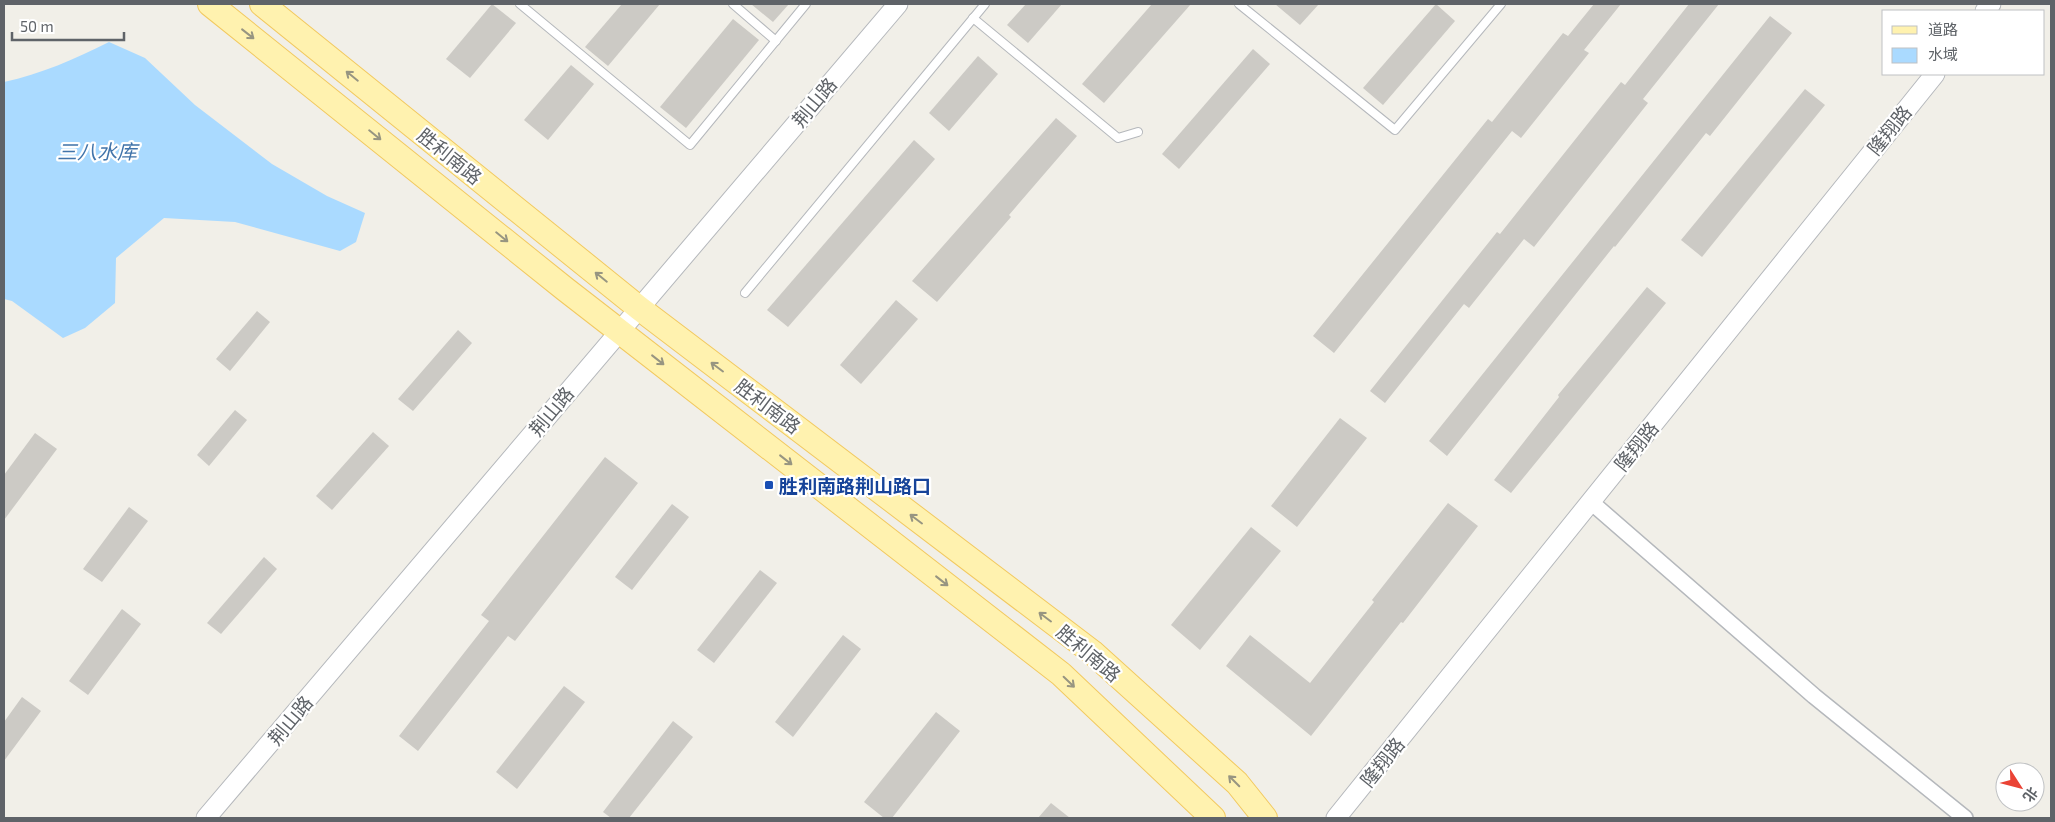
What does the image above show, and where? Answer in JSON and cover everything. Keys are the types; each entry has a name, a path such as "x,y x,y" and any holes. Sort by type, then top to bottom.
{"main road":[{"name":"胜利南路","path":"210,4 619,330 1061,674 1213,818"},
{"name":"胜利南路","path":"262,4 639,308 1092,652 1237,783 1265,818"}],"street":[{"name":"荆山路","path":"206,818 898,4"},
{"name":"隆翔路","path":"1336,818 1934,75"},
{"path":"1591,502 1814,696 1966,818"}],"lane":[{"path":"520,4 690,145 806,4"},
{"path":"733,4 776,41"},
{"path":"745,293 985,4"},
{"path":"1240,4 1395,130 1501,4"},
{"path":"974,18 1118,138 1138,132"}],"water":[{"name":"三八水库","path":"109,42 145,58 195,105 272,164 327,196 365,213 356,242 340,251 235,222 164,218 116,258 115,303 85,328 63,338 12,301 4,299 4,82 58,65"}],"building":[{"path":"492,4 516,23 470,78 446,59"},
{"path":"622,4 660,4 608,66 585,47"},
{"path":"751,4 789,4 773,22"},
{"path":"1026,4 1062,4 1028,43 1007,25"},
{"path":"1152,4 1191,4 1104,103 1082,84"},
{"path":"1275,4 1319,4 1300,25"},
{"path":"1436,4 1455,21 1383,105 1363,88"},
{"path":"1594,4 1621,4 1584,50 1589,53 1521,138 1512,131 1334,353 1313,336 1488,119 1492,122 1563,33 1568,36"},
{"path":"1689,4 1719,4 1643,99 1648,103 1534,247 1524,239 1469,308 1464,304 1385,403 1370,391 1497,232 1500,234 1621,82 1625,85"},
{"path":"1770,16 1792,33 1710,136 1706,133 1447,456 1429,441"},
{"path":"733,19 759,40 686,128 660,107"},
{"path":"1253,49 1270,64 1179,169 1162,154"},
{"path":"978,56 998,74 949,131 929,113"},
{"path":"571,65 594,84 548,140 524,120"},
{"path":"1805,89 1825,105 1702,257 1681,240"},
{"path":"1056,118 1077,136 1009,215 1011,217 937,302 912,281"},
{"path":"914,140 935,159 788,327 767,310"},
{"path":"1647,287 1666,303 1511,493 1494,480 1559,397 1558,395"},
{"path":"896,300 918,319 861,384 840,365"},
{"path":"257,311 270,322 230,371 216,359"},
{"path":"458,330 472,343 413,411 398,399"},
{"path":"235,410 247,420 209,466 197,455"},
{"path":"1340,418 1367,438 1297,527 1271,506"},
{"path":"373,432 389,446 332,510 316,496"},
{"path":"35,433 57,449 4,520 4,475"},
{"path":"605,457 638,483 515,641 508,636 418,751 399,736 489,621 481,615"},
{"path":"1448,503 1478,526 1403,623 1401,622 1311,736 1226,666 1250,635 1310,683 1374,602 1372,600"},
{"path":"672,504 689,517 632,590 615,577"},
{"path":"129,507 148,521 102,582 83,569"},
{"path":"1251,527 1281,551 1200,650 1171,625"},
{"path":"264,557 277,569 221,634 207,623"},
{"path":"760,570 777,583 714,663 697,650"},
{"path":"122,609 141,624 88,695 69,681"},
{"path":"843,635 861,649 793,737 775,722"},
{"path":"564,686 585,702 517,789 496,772"},
{"path":"22,697 41,711 4,761 4,722"},
{"path":"936,712 960,731 892,818 884,818 864,802"},
{"path":"673,721 693,737 629,818 611,818 603,812"},
{"path":"1051,803 1070,818 1038,818"}],"place":[{"name":"胜利南路荆山路口","path":"769,485"}]}
